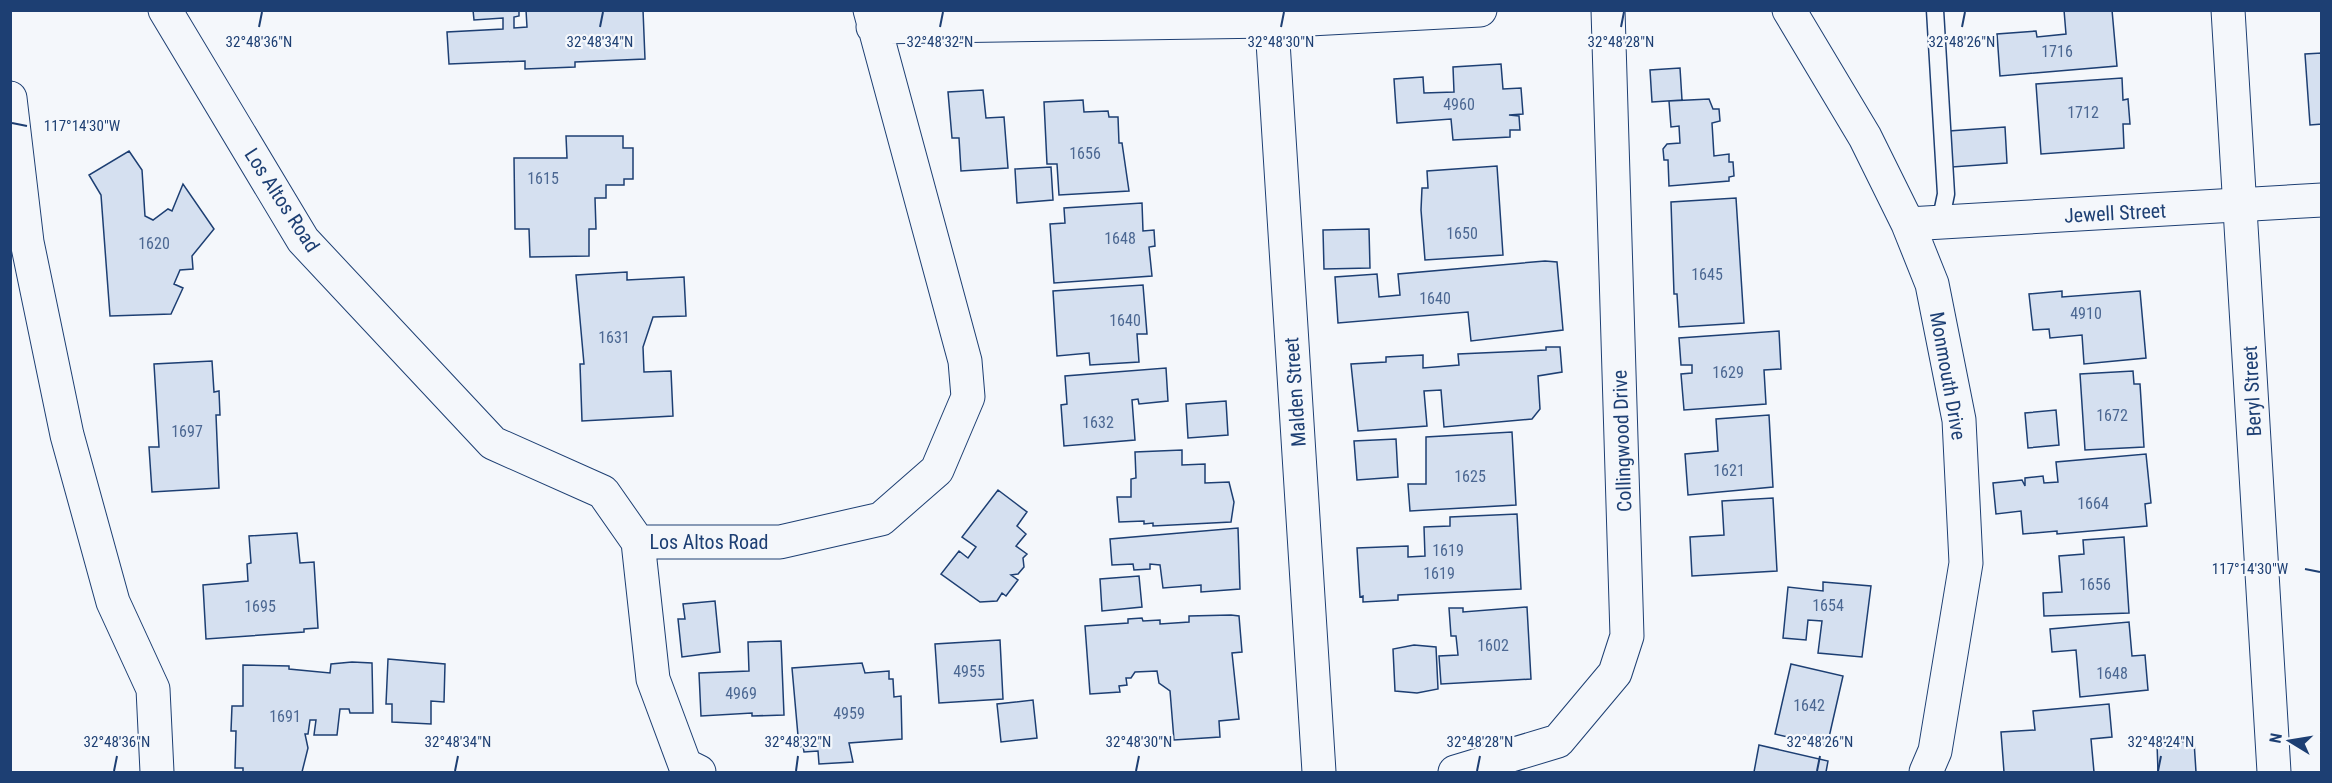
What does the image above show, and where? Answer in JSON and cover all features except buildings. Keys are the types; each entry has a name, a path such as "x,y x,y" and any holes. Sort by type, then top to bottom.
{"street":[{"name":"Los Altos Road","path":"165,10 303,240 493,443 603,492 638,542 780,542 881,519 937,470 968,397 965,361 871,19"},
{"path":"871,19 1271,16 1480,10"},
{"name":"Collingwood Drive","path":"1455,772 1558,741 1615,673 1628,636 1608,10"},
{"name":"Monmouth Drive","path":"1789,10 1865,137 1924,224 1932,284 1959,420 1966,563 1935,751 1926,772"},
{"name":"Beryl Street","path":"2228,10 2242,206 2274,772"},
{"name":"Malden Street","path":"1271,16 1319,772"},
{"path":"10,98 27,242 67,435 113,602 153,689 157,772"},
{"name":"Jewell Street","path":"1924,224 2322,200"},
{"path":"638,542 653,679 685,765 699,772"}],"lane":[{"path":"1924,224 1946,194 1935,10"}]}
